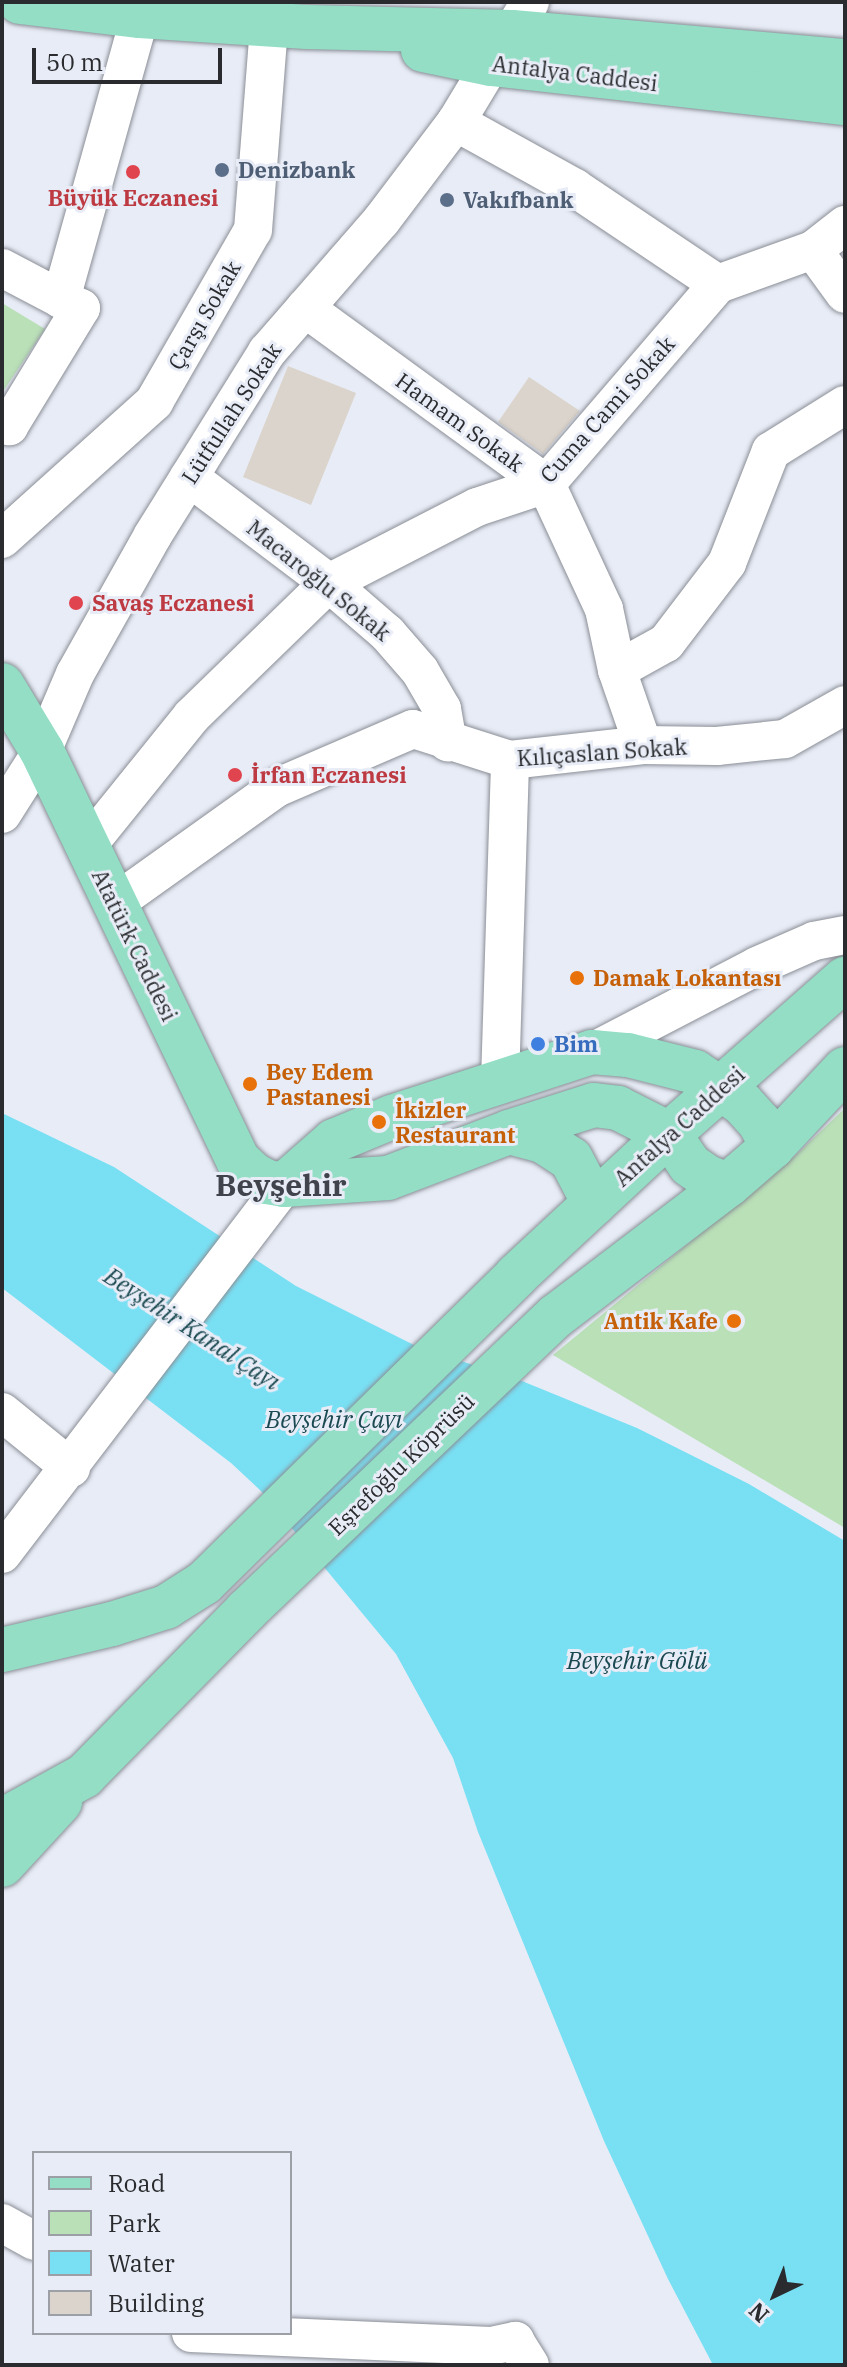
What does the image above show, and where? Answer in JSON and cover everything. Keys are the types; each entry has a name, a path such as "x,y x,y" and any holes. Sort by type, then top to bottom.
{"main road":[{"name":"Antalya Caddesi","path":"20,2 511,33 845,61"},
{"name":"Antalya Caddesi","path":"511,33 845,103"},
{"name":"Atatürk Caddesi","path":"2,685 42,751 238,1160 254,1175 284,1185 388,1178 509,1132 594,1105 618,1108 669,1134"},
{"name":"Antalya Caddesi","path":"2,1650 112,1624 166,1607 215,1572 516,1276 669,1134 845,979"},
{"path":"284,1185 334,1141 592,1052 664,1063 695,1072 722,1087 751,1112 772,1147"},
{"path":"669,1134 690,1165 707,1177 728,1185 772,1147 845,1069"},
{"path":"509,1132 543,1141 571,1159 594,1203"},
{"name":"Eşrefoğlu Köprüsü","path":"84,1776 246,1611 556,1316 728,1185"},
{"path":"2,1821 84,1776"},
{"path":"2,1865 84,1776"}],"street":[{"path":"61,299 159,12"},
{"name":"Çarşı Sokak","path":"2,539 154,402 253,230 292,18"},
{"name":"Lütfullah Sokak","path":"2,814 42,751 75,674 189,477 267,352 381,221 456,122 511,33"},
{"path":"456,122 575,188 718,284"},
{"name":"Cuma Cami Sokak","path":"87,846 192,716 329,583 477,507 546,484 718,284 813,250 845,225"},
{"path":"813,250 845,294"},
{"path":"2,268 81,308 9,426 2,421"},
{"name":"Hamam Sokak","path":"305,308 546,484 604,609 617,670 643,745"},
{"path":"617,670 666,643 727,563 771,451 845,405"},
{"name":"Macaroğlu Sokak","path":"189,477 329,583 387,633 420,671 442,709 448,742"},
{"name":"Kılıçaslan Sokak","path":"115,903 276,788 413,729 510,760 643,745 717,746 785,739 845,705"},
{"path":"500,1082 510,760"},
{"path":"592,1052 757,966 814,941 845,935"},
{"path":"2,1554 71,1468 284,1185"},
{"path":"2,1412 71,1468"},
{"path":"2,2223 32,2240"},
{"path":"192,2335 200,2365"},
{"path":"238,2335 491,2346 515,2341 530,2365"}],"green space":[{"path":"2,303 45,329 2,393"},
{"path":"845,1108 845,1528 553,1355 796,1155"}],"water":[{"name":"Beyşehir Gölü","path":"2,1113 114,1167 296,1286 418,1347 522,1381 637,1428 749,1484 845,1541 845,2365 713,2365 668,2279 604,2141 478,1832 453,1758 396,1654 261,1491 231,1463 2,1288"}],"building":[{"path":"288,366 356,393 311,505 243,477"},
{"path":"529,377 580,411 543,454 498,422"}],"place":[{"name":"Denizbank","path":"222,170"},
{"name":"Büyük Eczanesi","path":"133,172"},
{"name":"Vakıfbank","path":"447,200"},
{"name":"Savaş Eczanesi","path":"76,603"},
{"name":"İrfan Eczanesi","path":"235,775"},
{"name":"Damak Lokantası","path":"577,978"},
{"name":"Bim","path":"538,1044"},
{"name":"Bey Edem Pastanesi","path":"250,1084"},
{"name":"İkizler Restaurant","path":"379,1122"},
{"name":"Antik Kafe","path":"734,1321"}],"district":[{"name":"Beyşehir","path":"281,1185"}],"water label":[{"name":"Beyşehir Kanal Çayı","path":"192,1329"},
{"name":"Beyşehir Çayı","path":"334,1420"}]}
